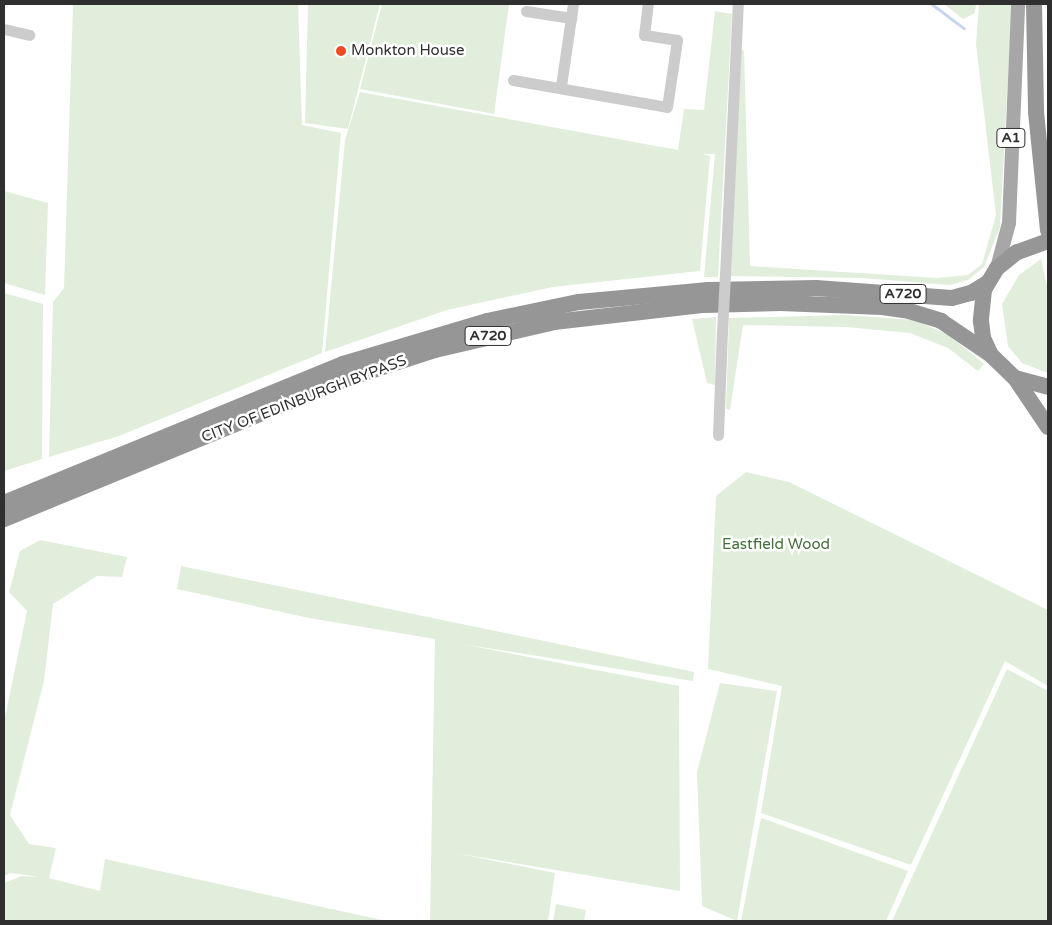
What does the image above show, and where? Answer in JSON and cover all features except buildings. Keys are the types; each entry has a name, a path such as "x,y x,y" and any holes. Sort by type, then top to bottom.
{"highway":[{"name":"A1","path":"1034,4 1036,112 1047,224"},
{"path":"991,355 983,338 981,321 987,283 997,268 1017,252 1048,241"},
{"name":"CITY OF EDINBURGH BYPASS","path":"8,501 343,364 414,340 514,315 624,297 747,288 831,289 952,298 971,293 987,283"},
{"name":"CITY OF EDINBURGH BYPASS","path":"4,519 277,406 394,362 481,338 589,317 704,305 780,303 882,307 909,311 941,321 991,355 1015,378 1048,427"},
{"path":"1015,378 1048,387"},
{"path":"4,526 52,499"}],"main road":[{"name":"A1","path":"997,268 1010,223 1013,60 1018,4"}],"street":[{"path":"561,86 573,4"},
{"path":"513,80 561,86 667,106 677,40 644,35 648,4"},
{"path":"718,434 738,4"},
{"path":"526,11 571,18"},
{"path":"4,29 30,35"}],"green space":[{"path":"73,4 298,4 302,125 341,133 322,353 119,436 49,457 53,302 64,288"},
{"path":"308,4 380,4 348,129 305,123"},
{"path":"382,4 509,4 494,114 360,89"},
{"path":"944,4 976,4 975,13 963,19"},
{"path":"979,4 1012,4 1000,227 984,267 968,280 950,285 862,278 731,276 741,49 744,51 750,266 937,278 968,275 982,264 996,215 976,44"},
{"path":"715,11 732,14 718,277 704,277 715,154 702,154 710,156 700,271 553,287 447,310 325,352 345,140 360,92 678,150 684,109 704,110"},
{"path":"4,191 48,203 45,295 4,283"},
{"path":"1041,259 1048,290 1048,373 1022,363 1008,346 1002,304 1019,275"},
{"path":"4,293 43,304 42,459 4,471"},
{"path":"846,315 914,320 949,335 984,364 978,371 948,348 910,333 846,327 743,325 730,410 726,409 729,318"},
{"path":"716,317 715,385 707,383 692,319"},
{"name":"Eastfield Wood","path":"746,472 789,482 1048,610 1048,686 1005,661 911,865 761,813 782,686 708,669 716,496"},
{"path":"40,540 127,557 122,577 97,576 53,604 44,681 10,815 29,844 56,848 49,878 100,891 105,859 386,921 4,921 4,883 22,876 39,877 11,873 4,876 4,722 27,611 9,592 20,551"},
{"path":"181,566 694,672 693,681 462,644 679,686 680,891 455,853 555,873 548,921 430,921 435,639 309,618 177,589"},
{"path":"1007,669 1048,691 1048,921 892,921"},
{"path":"720,683 777,691 737,921 702,906 697,772"},
{"path":"761,818 908,871 886,921 741,921"},
{"path":"556,904 586,910 584,921 553,921"}],"waterway":[{"path":"932,4 964,28"}],"place":[{"name":"Monkton House","path":"341,51"}]}
